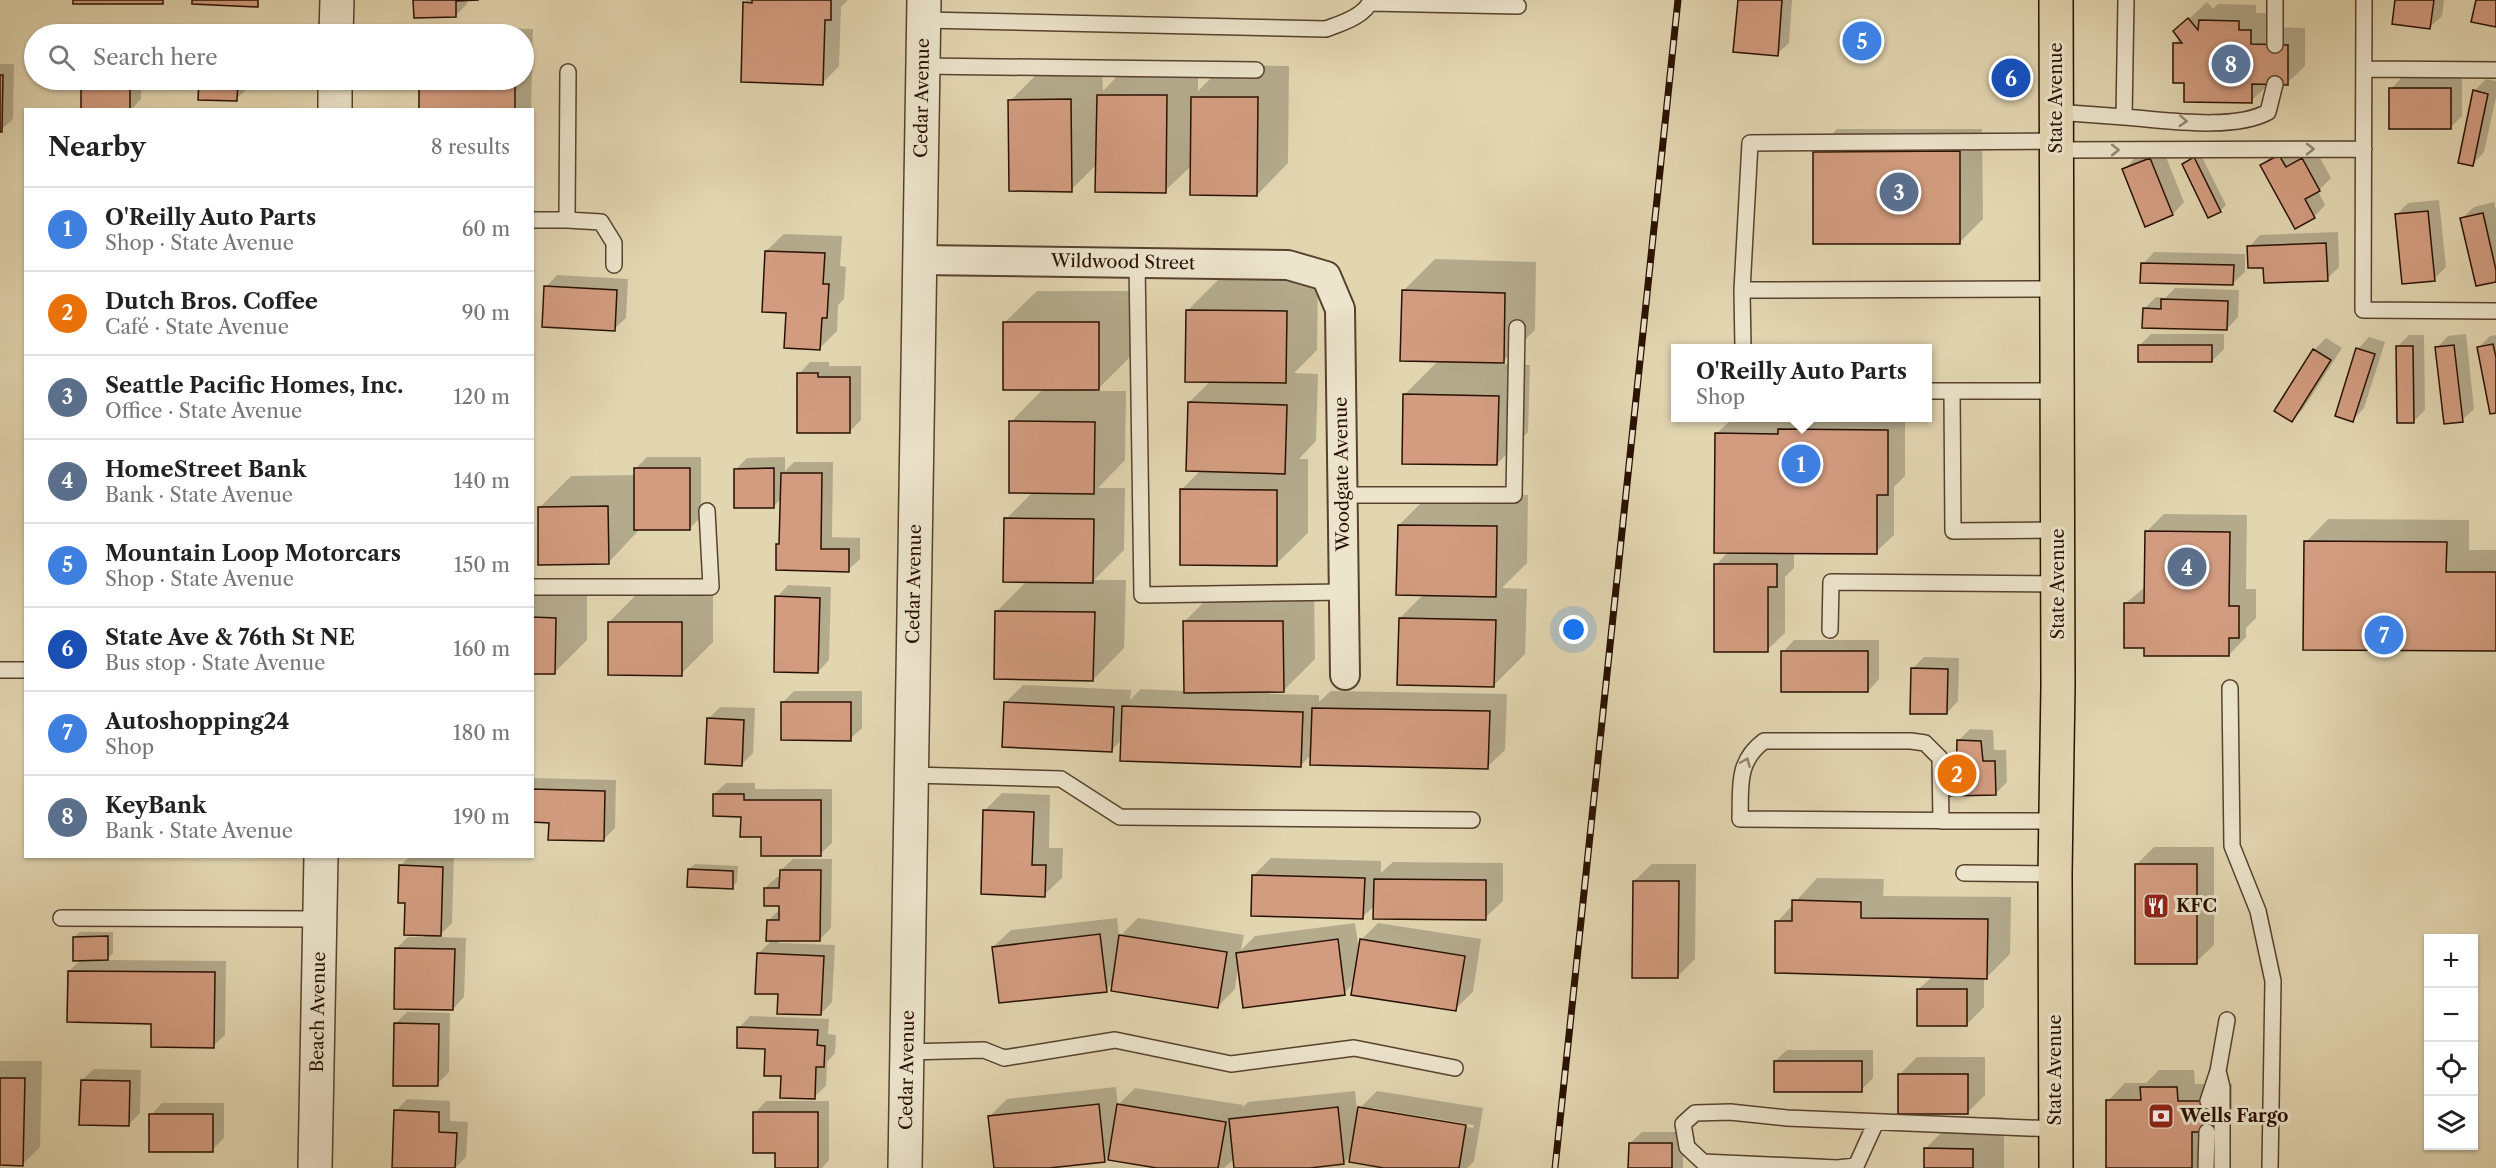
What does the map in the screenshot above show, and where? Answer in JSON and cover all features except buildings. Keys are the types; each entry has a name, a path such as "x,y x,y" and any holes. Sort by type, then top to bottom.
{"main road":[{"name":"State Avenue","path":"2056,0 2058,584 2055,874 2056,1168"}],"street":[{"path":"336,24 337,0"},
{"name":"Cedar Avenue","path":"905,1168 924,10"},
{"path":"335,90 335,108"},
{"name":"Wildwood Street","path":"919,260 1288,265 1326,276"},
{"name":"Woodgate Avenue","path":"1326,276 1340,309 1345,675"},
{"name":"Beach Avenue","path":"315,1168 321,858"}],"lane":[{"path":"2124,117 2126,0"},
{"path":"2275,0 2275,45"},
{"path":"2364,0 2363,310 2496,311"},
{"path":"924,10 1326,29 1362,12 1371,1 1518,6"},
{"path":"923,66 1256,70"},
{"path":"2364,69 2496,70"},
{"path":"567,220 568,72"},
{"path":"2056,135 2124,117 2241,122 2255,119 2268,112 2275,84"},
{"path":"1743,344 1743,290 1750,143 2056,135 2364,149"},
{"path":"534,220 601,222 614,243 614,265"},
{"path":"1137,263 1142,595 1344,592"},
{"path":"1743,290 2057,289"},
{"path":"1343,495 1514,495 1517,328"},
{"path":"1952,391 1953,531 2057,530"},
{"path":"1932,392 2057,391"},
{"path":"534,587 711,587 707,511"},
{"path":"1830,630 1832,582 2058,584"},
{"path":"0,670 24,670"},
{"path":"2230,688 2232,846 2258,911 2273,981 2270,1168"},
{"path":"1941,820 1940,758 1925,743 1911,741 1764,741 1750,751 1741,773 1740,819 2056,821"},
{"path":"911,775 1061,779 1120,817 1472,819"},
{"path":"1964,873 2055,874"},
{"path":"61,918 320,920"},
{"path":"2208,1101 2218,1071 2227,1020"},
{"path":"907,1052 984,1050 1004,1058 1115,1040 1231,1064 1354,1048 1455,1068"},
{"path":"2218,1071 2222,1087 2222,1168"},
{"path":"1876,1122 1856,1166 1837,1168 1704,1162 1688,1147 1683,1124 1695,1113 1730,1112 1787,1118 2055,1129"},
{"path":"2206,1168 2207,1132"}],"railway":[{"path":"1555,1168 1678,0"}],"place":[{"name":"Mountain Loop Motorcars","path":"1862,41"},
{"name":"KeyBank","path":"2231,64"},
{"name":"State Ave & 76th St NE","path":"2011,78"},
{"name":"Seattle Pacific Homes, Inc.","path":"1899,192"},
{"name":"O'Reilly Auto Parts","path":"1801,464"},
{"name":"HomeStreet Bank","path":"2187,567"},
{"name":"Autoshopping24","path":"2384,635"},
{"name":"Dutch Bros. Coffee","path":"1957,774"},
{"name":"KFC","path":"2156,906"},
{"name":"Wells Fargo","path":"2161,1116"}]}
